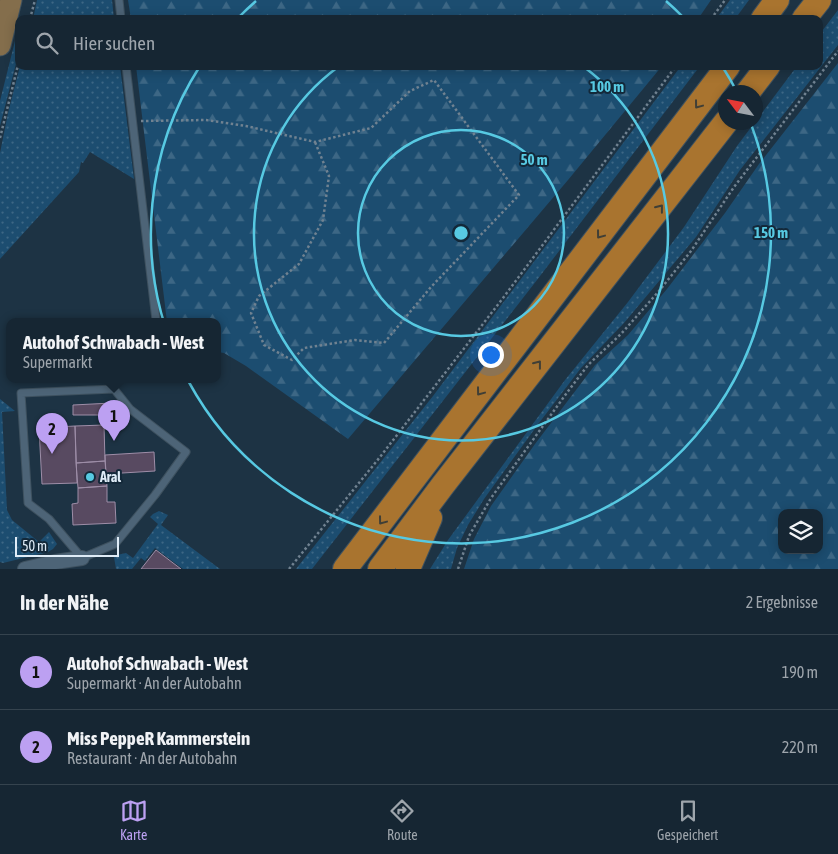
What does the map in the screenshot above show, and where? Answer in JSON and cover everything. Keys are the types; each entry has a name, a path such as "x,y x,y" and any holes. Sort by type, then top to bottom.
{"highway":[{"path":"766,15 777,0"},
{"path":"807,15 819,0"},
{"path":"345,569 725,70"},
{"path":"753,85 765,70"},
{"path":"380,569 443,485 720,130"},
{"path":"408,569 443,485"}],"main road":[{"path":"0,45 12,0"}],"street":[{"path":"25,569 82,558"},
{"path":"66,569 82,558"}],"lane":[{"path":"119,0 121,15"},
{"path":"126,70 156,318"},
{"path":"114,389 130,409 186,452 155,495 115,544 82,558 49,519 28,503 21,393 114,389"}],"path":[{"path":"31,15 35,0"},
{"path":"714,15 725,0"},
{"path":"458,569 469,536 491,498 566,394 588,365 621,334 686,258 734,187 838,51"},
{"path":"0,138 17,70"},
{"path":"289,569 380,457 497,306 673,70"},
{"path":"132,122 206,120 246,126 315,142 371,128 410,91 434,80 519,195 431,287 384,342 355,340 304,348 292,360 264,345 251,313 259,296 299,264 323,220 329,176 315,142"}],"green space":[{"path":"37,0 112,0 114,15 34,15"},
{"path":"128,0 711,0 701,15 130,15"},
{"path":"730,0 749,0 738,15 719,15"},
{"path":"838,10 838,45 823,64 823,30"},
{"path":"15,41 15,68 0,126 0,101"},
{"path":"838,63 838,569 464,569 474,539 491,506 535,444 595,365 628,335 667,289 725,213 759,164"},
{"path":"19,70 120,70 134,179 90,152 83,163 81,162 79,172 0,259 0,153"},
{"path":"136,70 659,70 348,439 246,366 221,352 221,318 167,318"},
{"path":"678,70 697,70 537,280 312,569 296,569 433,396"},
{"path":"794,70 818,70 740,170 696,237 624,323 581,368 539,423 484,499 468,525 457,548 451,569 430,569 448,540 565,380 628,302 684,227 749,130 763,130 763,111"},
{"path":"0,399 15,411 2,412 7,510 12,520 39,542 49,532 57,544 48,552 3,563 0,562"},
{"path":"159,511 168,515 161,525 220,569 183,569 155,548 145,561 141,558 132,569 116,569 114,557 126,553 133,558 158,524 150,517"}],"building":[{"path":"112,403 112,415 73,415 73,405"},
{"path":"104,425 105,461 76,463 75,426"},
{"path":"75,426 77,483 42,484 39,428"},
{"path":"154,452 155,471 106,474 105,455"},
{"path":"105,461 107,486 78,488 76,463"},
{"path":"107,486 107,502 115,502 116,523 73,525 72,504 78,503 78,488"},
{"path":"156,550 181,569 141,569"}],"place":[{"name":"Autohof Schwabach - West","path":"114,441"},
{"name":"Miss PeppeR Kammerstein","path":"52,454"},
{"name":"Aral","path":"90,477"}]}
